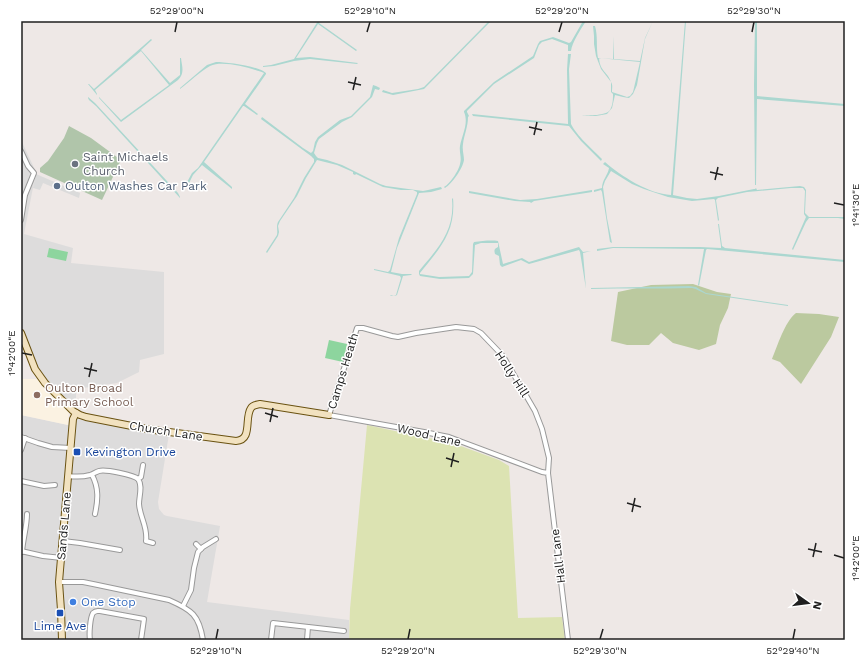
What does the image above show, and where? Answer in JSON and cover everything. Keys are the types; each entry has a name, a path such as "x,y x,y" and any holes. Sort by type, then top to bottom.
{"street":[{"path":"21,151 28,166 34,173 23,195 21,220"},
{"name":"Holly Hill","path":"357,328 363,328 398,337 456,327 474,329 481,333 503,356 535,411 542,429 548,458 548,473"},
{"name":"Camps Heath","path":"329,415 357,328"},
{"name":"Church Lane","path":"21,333 35,369 45,383 76,413 86,417 147,429 236,441 244,438 251,408 255,405 260,404 329,415"},
{"name":"Sands Lane","path":"62,640 60,582 73,419 76,413"},
{"name":"Wood Lane","path":"329,415 449,437 548,473"},
{"path":"21,450 23,438 52,447 71,448"},
{"path":"138,479 142,477 143,465"},
{"path":"68,476 77,477 92,475 100,471 135,476 141,486 139,506 147,532 146,542 153,543"},
{"name":"Hall Lane","path":"548,473 568,640"},
{"path":"92,475 96,482 98,493 95,514"},
{"path":"21,481 44,486 55,485"},
{"path":"27,514 22,552 62,558"},
{"path":"183,606 191,590 196,557 201,549 216,539"},
{"path":"63,541 120,550"},
{"path":"196,544 201,549"},
{"path":"112,554 113,549"},
{"path":"60,582 83,582 169,600 183,606 192,612 198,619 202,630 203,640"},
{"path":"90,640 91,618 96,611 144,619"},
{"path":"141,640 145,613"},
{"path":"271,640 272,623 344,631"},
{"path":"307,640 308,627"}],"shaded area":[{"path":"21,140 36,172 24,234 73,248 71,263 164,272 164,354 140,360 139,372 117,383 76,389 76,409 47,381 37,368 21,325"},
{"name":"Oulton Washes Car Park","path":"36,174 80,193 79,198 43,183 40,190 33,188"},
{"name":"Oulton Broad Primary School","path":"21,379 38,379 69,410 68,425 21,415"},
{"path":"21,415 75,426 76,419 169,434 158,502 159,509 164,515 167,516 220,526 207,602 349,620 349,640 21,640"}],"green space":[{"path":"69,126 91,138 121,160 102,200 40,172 40,168 48,161 64,138"},
{"path":"49,248 68,252 66,261 47,257"},
{"path":"693,284 717,292 731,294 728,308 720,325 716,344 699,350 673,343 661,333 649,345 627,345 611,341 618,292 651,285"},
{"path":"796,313 839,317 831,337 801,384 780,362 772,359 788,322"},
{"path":"329,340 347,344 343,362 325,358"},
{"path":"367,425 447,441 499,460 509,466 518,618 562,617 565,640 349,640 350,609"}],"water":[{"path":"318,21 357,50 356,51 318,24 296,58 310,57 358,63 357,64 310,59 263,67 294,59"},
{"path":"489,21 491,21 424,89 393,95 382,92 383,90 392,93 424,87"},
{"path":"583,21 586,21 575,40 571,51 568,51 568,45 552,39 542,42 539,45 534,58 494,84 467,111 469,116 463,144 464,160 454,179 445,188 444,187 456,173 461,160 460,146 466,120 464,111 494,82 533,56 540,41 553,37 569,43"},
{"path":"653,21 645,39 637,85 633,94 629,98 615,95 612,108 607,114 582,116 601,114 610,110 613,98 613,94 611,92 611,82 612,92 627,97 633,92 640,62 601,58 613,59 614,36 614,59 640,61 645,38"},
{"path":"685,21 673,195 697,199 756,188 757,190 800,186 804,187 806,190 805,213 809,217 845,217 845,219 809,218 793,250 792,249 806,217 804,214 805,191 803,188 747,192 718,198 716,200 718,221 714,199 692,201 668,197 632,184 611,171 603,187 612,243 610,242 602,192 601,190 594,192 594,190 602,188 609,168 603,164 605,162 619,173 645,188 671,195"},
{"path":"755,21 757,21 757,96 845,104 845,106 757,99 756,185 754,85"},
{"path":"593,26 595,26 596,30 598,58 602,69 611,82 601,69 596,56"},
{"path":"151,39 152,40 141,50 170,83 180,75 181,58 182,75 178,80 121,122 99,97 121,120 169,85 141,51 95,90 97,95 88,84 94,89"},
{"path":"568,54 571,54 569,69 571,124 581,138 602,159 601,161 581,141 569,126 473,116 472,114 568,124"},
{"path":"216,62 250,66 266,73 245,104 258,114 257,115 243,106 204,162 232,187 232,189 202,165 193,175 188,185 186,184 192,173 198,168 264,73 237,65 216,64 203,70 180,89 207,65"},
{"path":"373,85 380,88 379,90 375,89 372,97 352,117 342,122 319,139 314,153 318,158 342,165 386,186 423,191 441,187 442,189 419,193 397,248 391,272 412,274 403,276 397,295 395,296 401,278 400,276 374,269 388,272 390,270 399,238 417,194 417,192 413,190 383,187 356,174 355,175 353,172 337,165 317,160 297,196 280,221 278,226 278,236 267,253 266,252 277,235 278,222 294,198 314,162 314,159 261,119 262,117 311,153 318,137 340,120 351,116 370,97"},
{"path":"88,97 178,193 180,198 89,100"},
{"path":"592,190 592,192 534,201 531,203 469,193 469,191 520,200 537,199"},
{"path":"453,198 452,221 449,230 440,247 420,274 439,277 469,276 472,272 474,242 498,241 503,264 522,258 529,262 579,247 583,252 591,251 583,253 586,289 579,250 529,264 521,260 502,267 500,265 499,256 494,252 498,247 498,243 481,243 475,245 473,274 469,278 440,279 420,276 419,271 439,247 448,230 451,221"},
{"path":"718,224 722,246 725,248 845,260 845,262 707,249 699,286 704,249 613,248 597,251 597,249 613,247 721,248"},
{"path":"696,287 706,293 788,306 706,294 692,288 591,289"}],"place":[{"name":"Saint Michaels Church","path":"75,164"},
{"name":"Oulton Washes Car Park","path":"57,186"},
{"name":"Oulton Broad Primary School","path":"37,395"},
{"name":"Kevington Drive","path":"77,452"},
{"name":"One Stop","path":"73,602"},
{"name":"Lime Ave","path":"60,613"}]}
